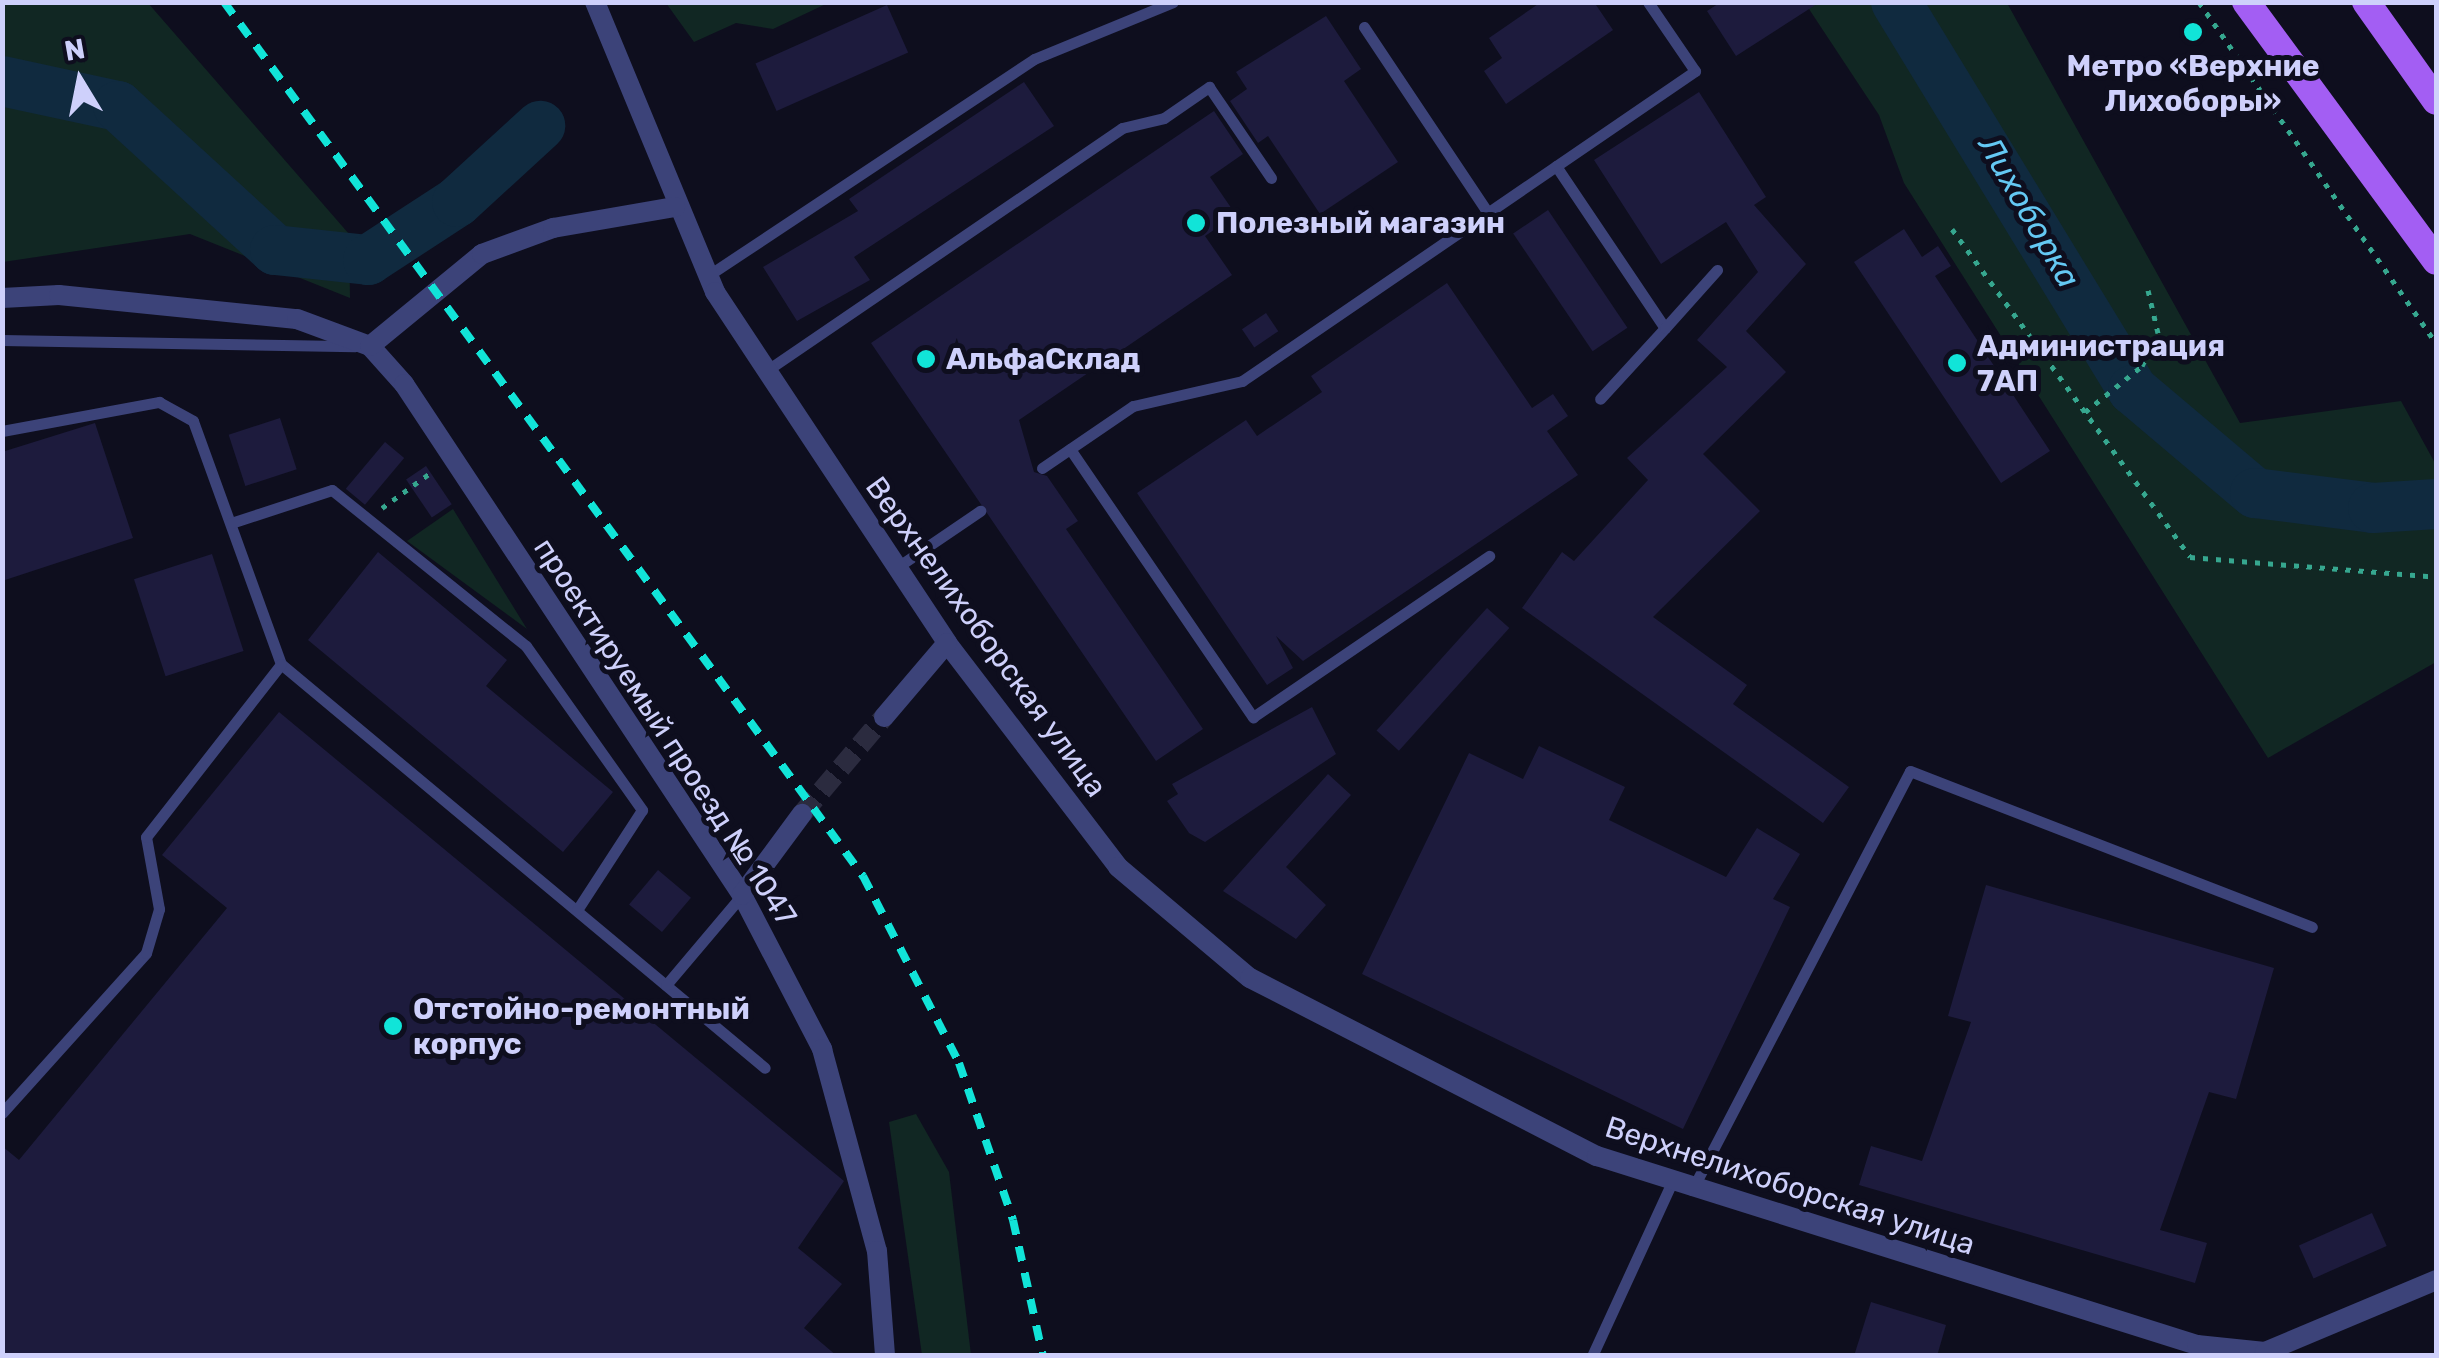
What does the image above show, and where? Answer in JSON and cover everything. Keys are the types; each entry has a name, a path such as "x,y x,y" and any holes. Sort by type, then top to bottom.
{"main road":[{"path":"2246,2 2436,261"},
{"path":"2366,2 2436,101"}],"street":[{"name":"Верхнелихоборская улица","path":"595,2 706,277 896,568 947,643 1118,867 1250,978 1562,1139 1682,1186 2235,1353 2305,1342 2436,1280"},
{"path":"2,298 59,295 298,319 370,346 482,254 553,228 675,207"},
{"name":"проектируемый проезд № 1047","path":"370,346 404,384 742,895 822,1049 855,1153 878,1251 885,1356"},
{"path":"884,716 947,643"},
{"path":"742,895 802,814"}],"lane":[{"path":"706,277 1034,58 1173,2"},
{"path":"1042,468 1133,406 1242,380 1695,71 1648,2"},
{"path":"1364,27 1488,213"},
{"path":"766,371 1122,128 1164,118 1209,87 1271,178"},
{"path":"1556,166 1665,328"},
{"path":"1600,399 1717,270"},
{"path":"2,340 370,346"},
{"path":"2,431 159,402 193,422 208,444 281,664 765,1068"},
{"path":"1070,449 1253,717 1490,556"},
{"path":"231,522 332,490 526,646 642,810 576,910"},
{"path":"896,568 980,510"},
{"path":"2,1113 146,952 159,909 146,837 281,664"},
{"path":"1592,1356 1910,771 2312,927"},
{"path":"666,985 742,895"}],"path":[{"path":"2200,2 2436,343"},
{"path":"1952,229 2190,557 2436,577"},
{"path":"2085,412 2142,366 2158,333 2148,290"},
{"path":"368,520 430,472"}],"green space":[{"path":"3,2 148,3 349,234 350,298 190,234 3,262"},
{"path":"666,3 828,3 773,29 736,23 694,42"},
{"path":"1805,3 2007,3 2240,423 2401,401 2436,465 2436,662 2268,758 1904,183 1879,115"},
{"path":"453,509 527,629 407,541"},
{"path":"916,1114 949,1172 971,1355 922,1355 889,1122"}],"building":[{"path":"1541,2 1594,2 1613,30 1506,104 1484,71 1502,58 1489,38"},
{"path":"1721,2 1820,2 1736,56 1707,11"},
{"path":"887,5 908,53 777,111 755,64"},
{"path":"1326,16 1361,69 1344,81 1398,162 1320,214 1268,136 1258,143 1230,101 1247,89 1236,72"},
{"path":"1024,82 1054,126 854,257 870,280 797,321 763,267 858,211 849,199"},
{"path":"1699,92 1766,197 1754,205 1806,264 1746,331 1786,372 1703,454 1760,511 1653,617 1747,685 1733,704 1849,787 1823,823 1522,608 1562,552 1574,561 1648,480 1627,458 1727,367 1697,340 1758,272 1726,222 1661,264 1594,160"},
{"path":"1214,111 1243,154 1210,177 1236,215 1205,236 1232,275 1019,420 1034,472 1047,476 1078,521 1066,529 1203,729 1156,761 871,343"},
{"path":"1548,210 1627,328 1593,351 1513,233"},
{"name":"Администрация 7АП","path":"1904,229 1922,257 1938,246 1951,266 1935,276 2050,451 2001,483 1854,262"},
{"path":"1447,283 1532,408 1553,394 1568,416 1547,431 1578,475 1303,661 1276,636 1293,668 1267,685 1137,493 1246,420 1257,436 1322,392 1311,376"},
{"path":"1266,313 1278,331 1254,347 1242,329"},
{"path":"280,418 297,469 245,486 229,435"},
{"path":"95,423 133,538 2,581 2,452"},
{"path":"385,442 404,458 365,505 346,489"},
{"path":"426,466 452,504 432,518 406,479"},
{"path":"378,552 507,660 486,686 613,792 563,852 308,640"},
{"path":"212,554 244,651 166,676 134,579"},
{"path":"1487,608 1509,628 1399,751 1377,731"},
{"path":"1312,707 1336,754 1205,842 1189,833 1167,801 1178,794 1172,784"},
{"name":"Отстойно-ремонтный корпус","path":"279,712 844,1181 798,1248 842,1284 804,1328 837,1356 2,1356 2,1146 19,1160 227,908 162,855"},
{"path":"1539,746 1625,787 1609,820 1726,877 1757,828 1800,854 1773,899 1790,907 1683,1129 1362,974 1469,753 1523,779"},
{"path":"1328,774 1351,795 1286,867 1326,905 1296,939 1223,891"},
{"path":"658,870 691,898 662,932 629,904"},
{"path":"1986,885 2274,968 2236,1099 2209,1092 2160,1230 2207,1243 2195,1283 1859,1185 1871,1146 1922,1161 1971,1022 1948,1016"},
{"path":"2372,1213 2387,1246 2314,1278 2299,1246"},
{"path":"1871,1302 1946,1325 1937,1356 1854,1356"}],"waterway":[{"name":"Лихоборка","path":"1896,2 2133,390 2255,493 2373,508 2436,504"},
{"name":"Лихоборка","path":"2,81 118,106 275,250 368,260 457,202 540,126"}],"tunnel":[{"path":"802,814 884,717"}],"railway":[{"path":"224,2 863,876 959,1063 1013,1220 1043,1356"}],"place":[{"name":"Метро «Верхние Лихоборы»","path":"2193,32"},
{"name":"Полезный магазин","path":"1196,223"},
{"name":"АльфаСклад","path":"926,359"},
{"name":"Администрация 7АП","path":"1957,363"},
{"name":"Отстойно-ремонтный корпус","path":"393,1026"}]}
